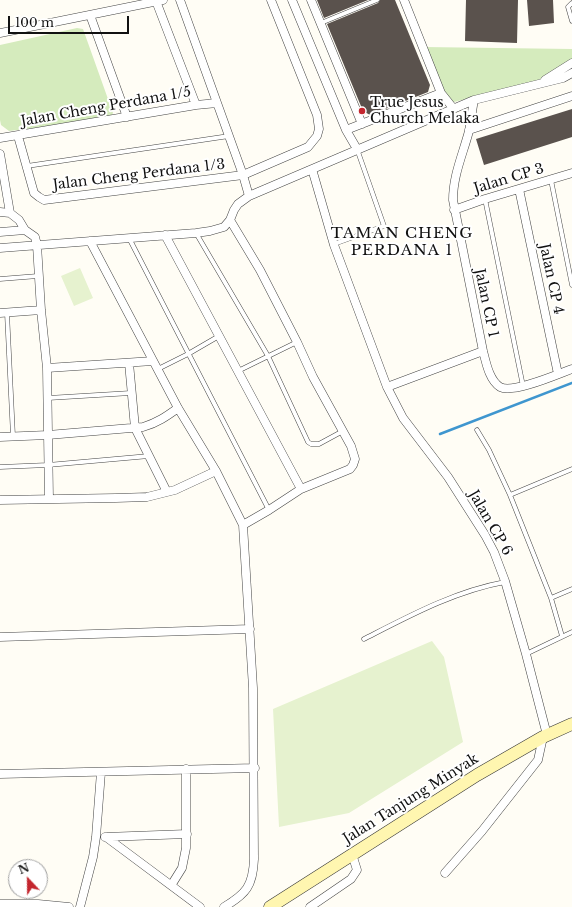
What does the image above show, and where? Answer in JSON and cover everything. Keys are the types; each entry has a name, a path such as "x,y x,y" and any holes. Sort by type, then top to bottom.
{"main road":[{"name":"Jalan Tanjung Minyak","path":"270,907 477,775 545,736 572,724"}],"street":[{"path":"180,0 243,175 248,196"},
{"name":"Jalan Cheng Perdana 1/3","path":"27,166 34,192 38,198 44,200 243,175 308,147 317,136 319,129 317,115 271,0"},
{"path":"292,0 346,130 357,149"},
{"path":"311,0 362,124"},
{"path":"404,0 441,93 453,108"},
{"path":"0,32 160,1 196,105"},
{"path":"90,15 127,117"},
{"path":"539,84 572,62"},
{"path":"0,248 196,233 218,229 224,227 230,220 238,204 248,196 474,100 563,78 572,73"},
{"path":"346,130 441,93"},
{"path":"469,130 572,96"},
{"name":"Jalan CP 1","path":"474,100 469,130 453,186 454,210 488,370 501,387 510,389 523,386"},
{"name":"Jalan Cheng Perdana 1/5","path":"0,138 217,102"},
{"path":"18,136 27,166"},
{"path":"0,154 10,214"},
{"name":"Jalan CP 6","path":"312,169 334,244 386,387 402,418 448,476 485,535 500,564 526,654 545,736"},
{"name":"Jalan CP 3","path":"454,210 520,188 572,173"},
{"name":"Jalan CP 4","path":"520,188 558,374"},
{"path":"0,212 10,214 19,220 25,230 35,237 37,245 38,276 47,368 49,499"},
{"path":"230,220 260,270 313,377 343,431 354,453 355,459 350,469 301,490 243,525"},
{"path":"0,232 25,230"},
{"path":"165,235 301,490"},
{"path":"90,241 178,408 216,471 243,525 253,688 255,768 254,859 252,879 243,894 224,907"},
{"path":"3,313 41,310"},
{"path":"386,387 483,351"},
{"path":"47,368 153,361"},
{"path":"129,363 135,428 167,492"},
{"path":"523,386 572,368"},
{"path":"0,437 135,428 147,426 159,421 178,408"},
{"path":"0,500 131,498 147,496 167,492 216,471"},
{"path":"0,637 250,629"},
{"path":"445,873 482,831 538,760 545,736"},
{"path":"0,774 255,768"},
{"path":"172,884 182,868 186,848 186,769"},
{"path":"80,907 93,857 101,772"},
{"path":"96,836 106,837 187,834"},
{"path":"106,837 172,884 200,907"},
{"path":"310,907 351,879 357,870 352,854"},
{"path":"0,904 38,904 69,907"}],"lane":[{"path":"321,23 377,0"},
{"path":"572,3 568,7 572,21"},
{"path":"27,166 229,136"},
{"path":"334,244 384,226 357,149"},
{"path":"551,179 572,285"},
{"path":"485,199 523,386"},
{"path":"196,233 268,356 308,442 311,444 319,444 343,431"},
{"path":"129,238 269,510"},
{"path":"0,279 38,276"},
{"path":"3,313 13,437"},
{"path":"158,369 219,336"},
{"path":"238,371 297,342"},
{"path":"48,398 132,393"},
{"path":"477,430 489,450 510,494 551,598 562,636"},
{"path":"0,467 48,465 150,456"},
{"path":"510,494 572,470"},
{"path":"364,639 409,616 471,590 505,582"},
{"path":"551,598 572,589"},
{"path":"526,654 572,632"}],"green space":[{"path":"77,28 83,29 113,113 109,119 9,131 1,125 0,120 0,45"},
{"path":"424,47 572,49 572,60 545,79 446,104"},
{"path":"80,268 93,298 74,306 61,276"},
{"path":"432,641 444,657 463,742 349,813 279,827 273,709"}],"building":[{"path":"317,0 368,0 324,18"},
{"path":"380,0 395,0 430,85 428,92 370,115 363,111 327,24 378,3"},
{"path":"466,0 518,0 517,43 465,41"},
{"path":"527,0 553,0 554,23 529,26"},
{"path":"572,109 572,137 484,165 476,139"}],"waterway":[{"path":"440,434 572,383"}],"place":[{"name":"True Jesus Church Melaka","path":"362,111"}],"district":[{"name":"TAMAN CHENG PERDANA 1","path":"402,242"}]}
